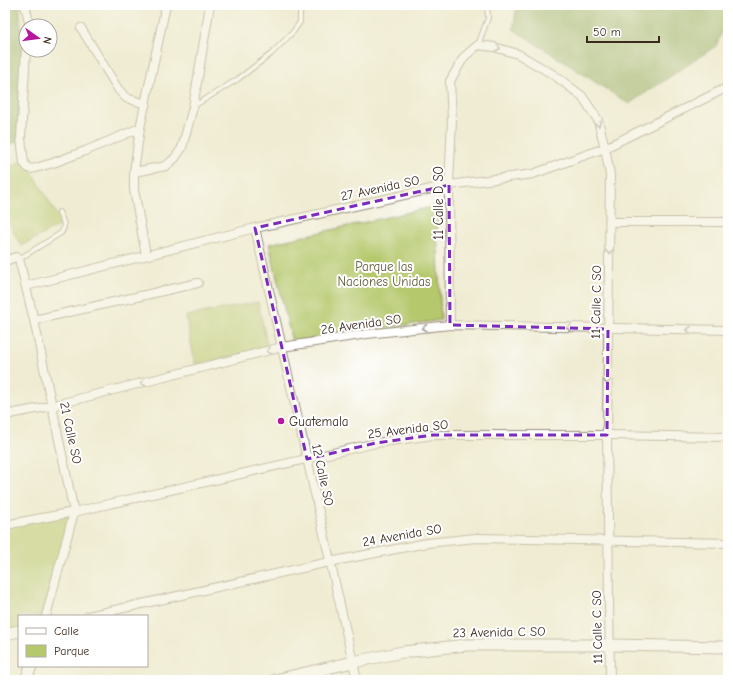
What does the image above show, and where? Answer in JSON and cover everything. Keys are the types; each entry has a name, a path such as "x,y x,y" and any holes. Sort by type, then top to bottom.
{"street":[{"path":"26,5 28,18"},
{"path":"146,255 134,190 134,172 140,128 166,5"},
{"path":"134,172 166,166 175,158 182,148 193,107 210,5"},
{"path":"81,28 118,89 126,98 146,104"},
{"name":"11 Calle D SO","path":"450,325 449,185 452,120 450,82 464,57 478,45"},
{"name":"11 Calle C SO","path":"478,45 494,47 518,54 554,76 582,96 598,120 605,148 610,175 607,435 610,680"},
{"path":"26,58 21,138 24,163 28,168 32,169 53,163 140,128"},
{"name":"27 Avenida SO","path":"26,286 255,228 449,185 533,174 605,148 728,87"},
{"path":"610,222 728,222"},
{"name":"12 Calle SO","path":"255,228 329,562 357,680"},
{"path":"5,260 18,258"},
{"name":"21 Calle SO","path":"18,258 34,320 74,512 46,615"},
{"path":"34,320 198,283"},
{"name":"26 Avenida SO","path":"5,415 51,406 282,347 367,334 450,325 728,330"},
{"name":"25 Avenida SO","path":"5,525 74,512 376,443 433,436 607,435 728,437"},
{"name":"24 Avenida SO","path":"92,615 329,562 427,543 476,538 728,543"},
{"path":"5,634 18,631"},
{"name":"23 Avenida C SO","path":"275,680 403,652 467,645 728,647"},
{"path":"26,680 31,667"}],"lane":[{"path":"193,107 238,79 271,54 293,32 300,22 300,5"},
{"path":"478,45 488,18 486,5"},
{"path":"18,258 61,233 65,226 59,212"}],"highlighted area":[{"path":"449,185 450,325 608,329 607,435 433,435 376,443 307,459 255,228"}],"green space":[{"path":"5,5 21,5 20,18 18,18 18,58 23,58 23,62 17,142 5,146"},
{"path":"517,5 728,5 728,18 716,46 629,104 513,29"},
{"path":"25,159 62,224 21,246 5,215 5,170"},
{"name":"Parque las Naciones Unidas","path":"436,206 441,320 292,342 269,244"},
{"path":"258,302 268,349 195,364 186,316"},
{"path":"74,512 46,615 18,615 18,631 5,634 5,525"}],"place":[{"name":"Guatemala","path":"281,421"}]}
